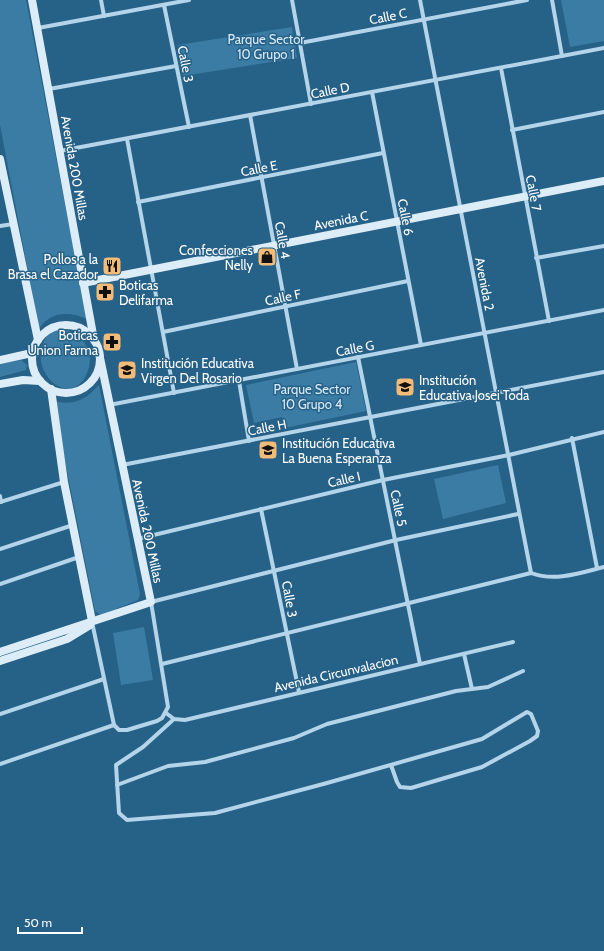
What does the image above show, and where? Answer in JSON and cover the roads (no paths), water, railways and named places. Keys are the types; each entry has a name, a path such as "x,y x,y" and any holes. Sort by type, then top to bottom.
{"street":[{"name":"Avenida 200 Millas","path":"32,0 94,340"},
{"path":"101,0 104,16"},
{"path":"38,28 189,0"},
{"path":"292,0 311,104"},
{"name":"Avenida 2","path":"420,0 485,333 518,514 531,573"},
{"name":"Calle C","path":"300,43 527,0"},
{"path":"552,0 562,56"},
{"name":"Calle 3","path":"164,5 188,127"},
{"name":"Calle D","path":"60,151 604,48"},
{"path":"49,89 176,66"},
{"name":"Calle 7","path":"501,68 549,321"},
{"name":"Calle 6","path":"372,92 421,345"},
{"path":"512,130 604,112"},
{"name":"Calle 4","path":"250,115 297,369"},
{"path":"127,139 174,393"},
{"name":"Calle E","path":"138,202 383,153"},
{"path":"0,159 38,340"},
{"name":"Avenida C","path":"84,283 604,181"},
{"path":"0,226 13,224"},
{"path":"536,258 604,246"},
{"name":"Calle F","path":"163,332 408,281"},
{"name":"Calle G","path":"109,405 604,310"},
{"path":"62,325 76,327 83,330 94,340 99,353 98,368 95,375 86,386 72,392 65,393 51,390 40,381 33,368 32,353 38,340 48,330 62,325"},
{"path":"0,360 32,353"},
{"name":"Avenida 200 Millas","path":"99,353 151,602 168,707 166,713"},
{"name":"Calle 5","path":"358,357 420,664"},
{"name":"Calle H","path":"122,466 604,372"},
{"path":"0,384 23,380 40,381"},
{"path":"239,381 249,441"},
{"path":"51,390 64,482 114,725 119,730 127,730 157,721 166,713 174,719 143,748 116,765 119,813 122,817 132,821 215,812 482,740 527,712 531,714 538,731 537,736 530,741 482,767 411,788 400,787 391,765"},
{"name":"Calle I","path":"137,539 384,480 508,455 572,438 604,432"},
{"path":"572,438 597,568"},
{"path":"0,496 1,502 64,482"},
{"name":"Calle 3","path":"261,509 299,692"},
{"path":"0,652 151,602 396,540 518,514"},
{"path":"0,549 73,525"},
{"path":"0,584 79,556"},
{"path":"162,664 408,602 531,573 541,577 554,577 604,566"},
{"path":"0,661 76,635 90,626 92,621"},
{"name":"Avenida Circunvalacion","path":"174,719 185,720 513,642"},
{"path":"464,654 472,689"},
{"path":"117,785 168,766 205,762 294,738 327,724 456,691 488,687 523,672"},
{"path":"0,714 104,679"},
{"path":"0,764 114,725"}],"place":[{"name":"Confecciones Nelly","path":"267,257"},
{"name":"Pollos a la Brasa el Cazador","path":"112,266"},
{"name":"Boticas Delifarma","path":"105,292"},
{"name":"Boticas Union Farma","path":"112,342"},
{"name":"Institución Educativa Virgen Del Rosario","path":"127,370"},
{"name":"Institución Educativa Josei Toda","path":"405,387"},
{"name":"Institución Educativa La Buena Esperanza","path":"268,450"}],"park label":[{"name":"Parque Sector 10 Grupo 1","path":"266,46"},
{"name":"Parque Sector 10 Grupo 4","path":"312,396"}]}
